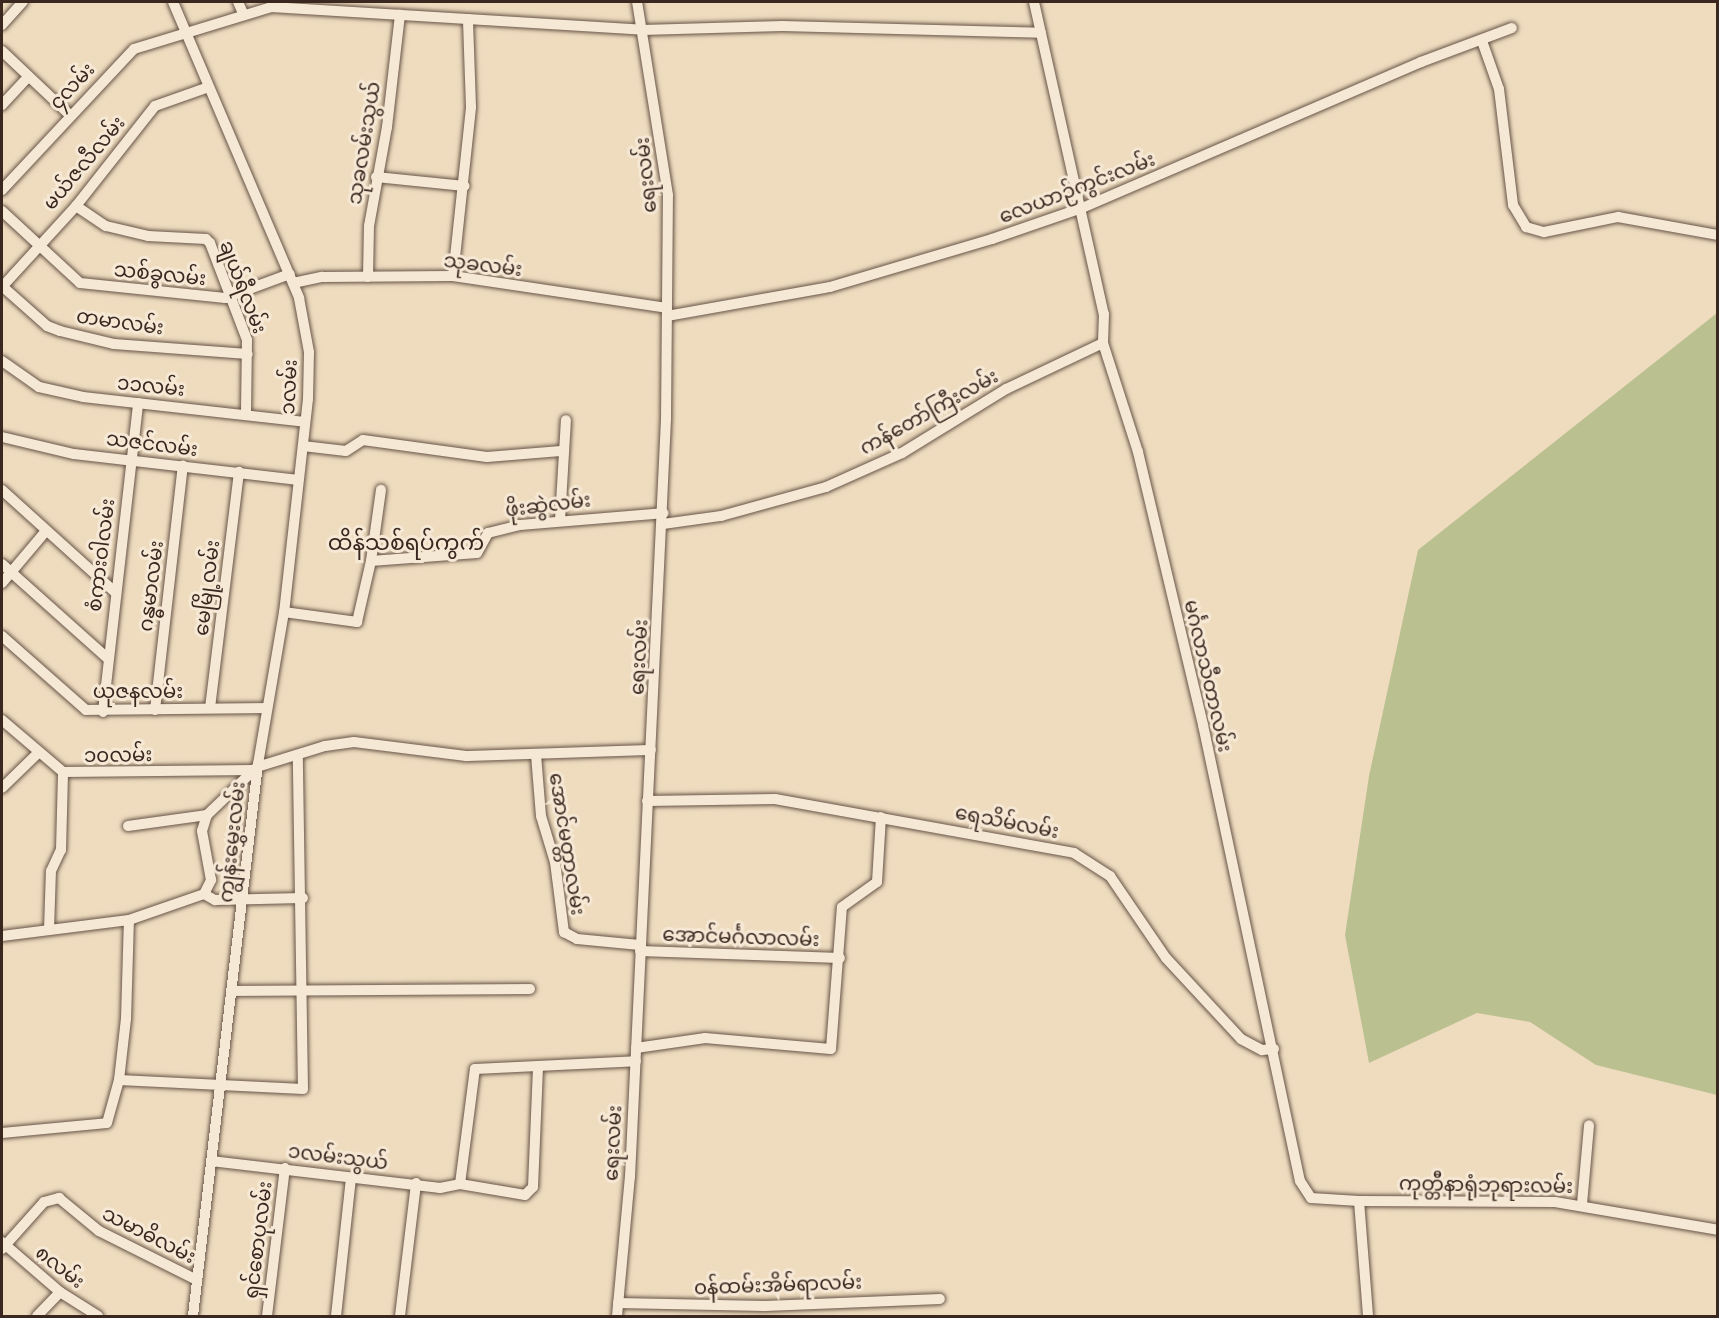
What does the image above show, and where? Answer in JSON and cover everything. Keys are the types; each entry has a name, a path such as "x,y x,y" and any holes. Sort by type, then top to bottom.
{"street":[{"path":"2,25 23,2"},
{"name":"၁လမ်း","path":"173,2 291,279 306,323 303,446 284,612 256,768"},
{"path":"238,2 243,13"},
{"name":"ရေးလမ်း","path":"617,1317 636,1061 647,801 664,518 668,195 637,2"},
{"name":"မင်္ဂလာသီတာလမ်း","path":"1034,2 1104,314 1103,343 1138,452 1304,1189 1311,1198 1327,1202 1359,1201"},
{"name":"၄လမ်း","path":"2,190 69,115 134,49 185,30 270,4 400,15 642,30 782,26 1041,33"},
{"name":"သုခလမ်းသွယ်","path":"368,277 376,177 387,127 400,15"},
{"path":"453,276 465,186 471,107 468,19"},
{"name":"လေယာဉ်ကွင်းလမ်း","path":"667,312 882,274 1082,208 1512,28"},
{"path":"1482,41 1499,89 1513,205 1526,227 1544,232 1618,218 1718,235"},
{"path":"2,51 69,115"},
{"path":"2,105 28,77"},
{"name":"မယ်ဇလီလမ်း","path":"2,286 39,243 76,206 155,106 209,87"},
{"path":"376,177 465,186"},
{"name":"ချယ်ရီလမ်း","path":"76,206 106,226 148,236 206,239 231,297 248,354 246,414"},
{"name":"သစ်ခွလမ်း","path":"2,212 39,243 80,283 231,297 291,279"},
{"name":"သုခလမ်း","path":"291,279 453,276 667,312"},
{"name":"တမာလမ်း","path":"2,286 47,326 60,331 114,344 248,354"},
{"name":"ကန်တော်ကြီးလမ်း","path":"664,518 721,516 826,487 902,453 1006,389 1103,343"},
{"name":"၁၁လမ်း","path":"2,361 39,387 138,403 305,422"},
{"name":"စံကားဝါလမ်း","path":"103,712 106,657 138,403"},
{"path":"560,520 561,451 566,420"},
{"name":"သဇင်လမ်း","path":"2,437 27,447 299,480"},
{"path":"303,446 346,451 363,440 487,457 561,451"},
{"name":"ဂန္ဓမာလမ်း","path":"155,710 183,466"},
{"name":"မေမြို့လမ်း","path":"210,708 239,472"},
{"path":"2,490 116,592"},
{"path":"284,612 357,622 371,561 381,490"},
{"name":"ဖိုးဆွဲလမ်း","path":"371,561 477,553 484,537 493,530 560,520 664,518"},
{"path":"2,584 46,531"},
{"path":"2,564 106,657"},
{"name":"ယုဇနလမ်း","path":"2,636 86,710 103,712 266,708"},
{"name":"၁၀လမ်း","path":"2,720 37,754 63,772 256,768"},
{"name":"ကျွန်းမွှေးလမ်း","path":"193,1317 218,1086 245,902 256,768 354,742 466,756 651,750"},
{"path":"2,788 37,754"},
{"path":"119,1080 303,1089 303,898 298,755"},
{"name":"အောင်မတ္တာလမ်း","path":"536,755 541,816 555,862 564,932 577,939 640,948"},
{"path":"2,936 129,920 204,894 211,880 202,831 207,815 256,768"},
{"path":"49,930 51,871 61,850 63,772"},
{"name":"ရေသိမ်လမ်း","path":"647,801 775,799 1074,853 1110,876 1191,990 1241,1039 1262,1050 1274,1049"},
{"path":"128,826 207,815"},
{"path":"636,1048 705,1038 831,1049 843,907 877,882 881,817"},
{"path":"204,894 215,900 245,902 303,898"},
{"path":"2,1133 106,1123 119,1080 129,920"},
{"name":"အောင်မင်္ဂလာလမ်း","path":"640,948 840,958"},
{"path":"231,991 303,994 530,989"},
{"path":"460,1184 475,1069 538,1069 590,1060 636,1061"},
{"name":"၁လမ်းသွယ်","path":"211,1161 285,1168 351,1178 416,1184 460,1184 525,1195 531,1192 538,1069"},
{"path":"1582,1204 1589,1125"},
{"name":"ရှင်စောပုလမ်း","path":"267,1317 285,1168"},
{"path":"336,1317 351,1178"},
{"path":"400,1317 416,1184"},
{"name":"သမာဓိလမ်း","path":"3,1246 45,1202 59,1198 99,1231 197,1280"},
{"path":"1359,1201 1368,1317"},
{"name":"ကုတ္တီနာရုံဘုရားလမ်း","path":"1359,1201 1582,1204 1718,1230"},
{"name":"၈လမ်း","path":"3,1246 60,1292 98,1317"},
{"path":"37,1317 60,1292"},
{"name":"၀န်ထမ်းအိမ်ရာလမ်း","path":"618,1303 765,1306 940,1299"}],"green space":[{"path":"1717,313 1717,1095 1596,1065 1530,1022 1477,1013 1369,1063 1345,935 1369,776 1418,550"}],"district":[{"name":"ထိန်သစ်ရပ်ကွက်","path":"406,544"}]}
